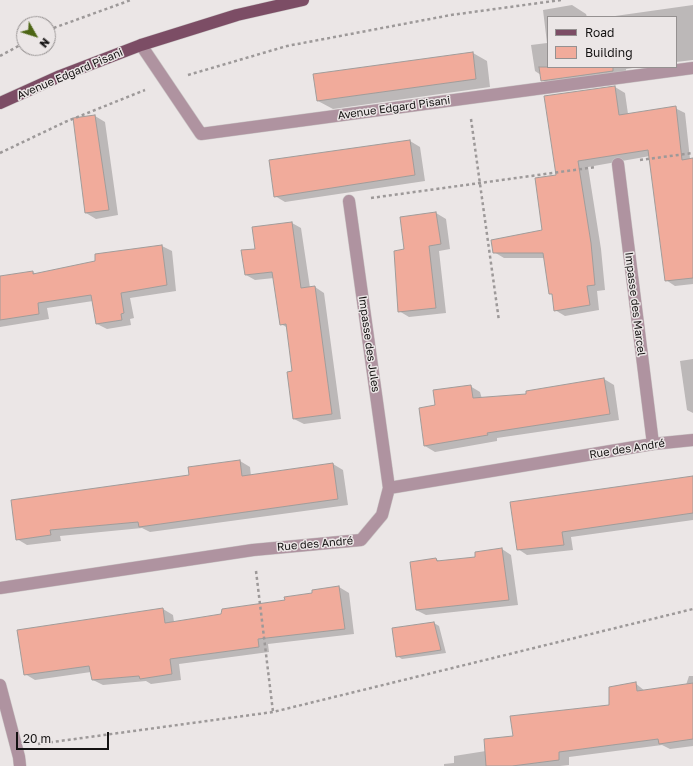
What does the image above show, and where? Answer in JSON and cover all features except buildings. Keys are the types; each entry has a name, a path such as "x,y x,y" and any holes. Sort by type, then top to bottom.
{"main road":[{"name":"Avenue Edgard Pisani","path":"0,103 60,76 141,45 237,15 303,0"}],"street":[{"name":"Avenue Edgard Pisani","path":"141,45 201,134 693,68"},
{"name":"Impasse des Marcel","path":"618,164 653,444"},
{"name":"Impasse des Jules","path":"349,201 389,488"},
{"name":"Rue des André","path":"0,588 253,550 361,540 382,515 389,488 653,444 693,440"},
{"path":"0,685 17,747 20,766"}],"path":[{"path":"56,27 131,0"},
{"path":"0,153 65,122 166,82 287,46 451,15 561,0"},
{"path":"0,56 16,47"},
{"path":"471,117 499,321"},
{"path":"349,201 693,153"},
{"path":"253,550 273,712"},
{"path":"17,747 273,712 693,609"}]}
